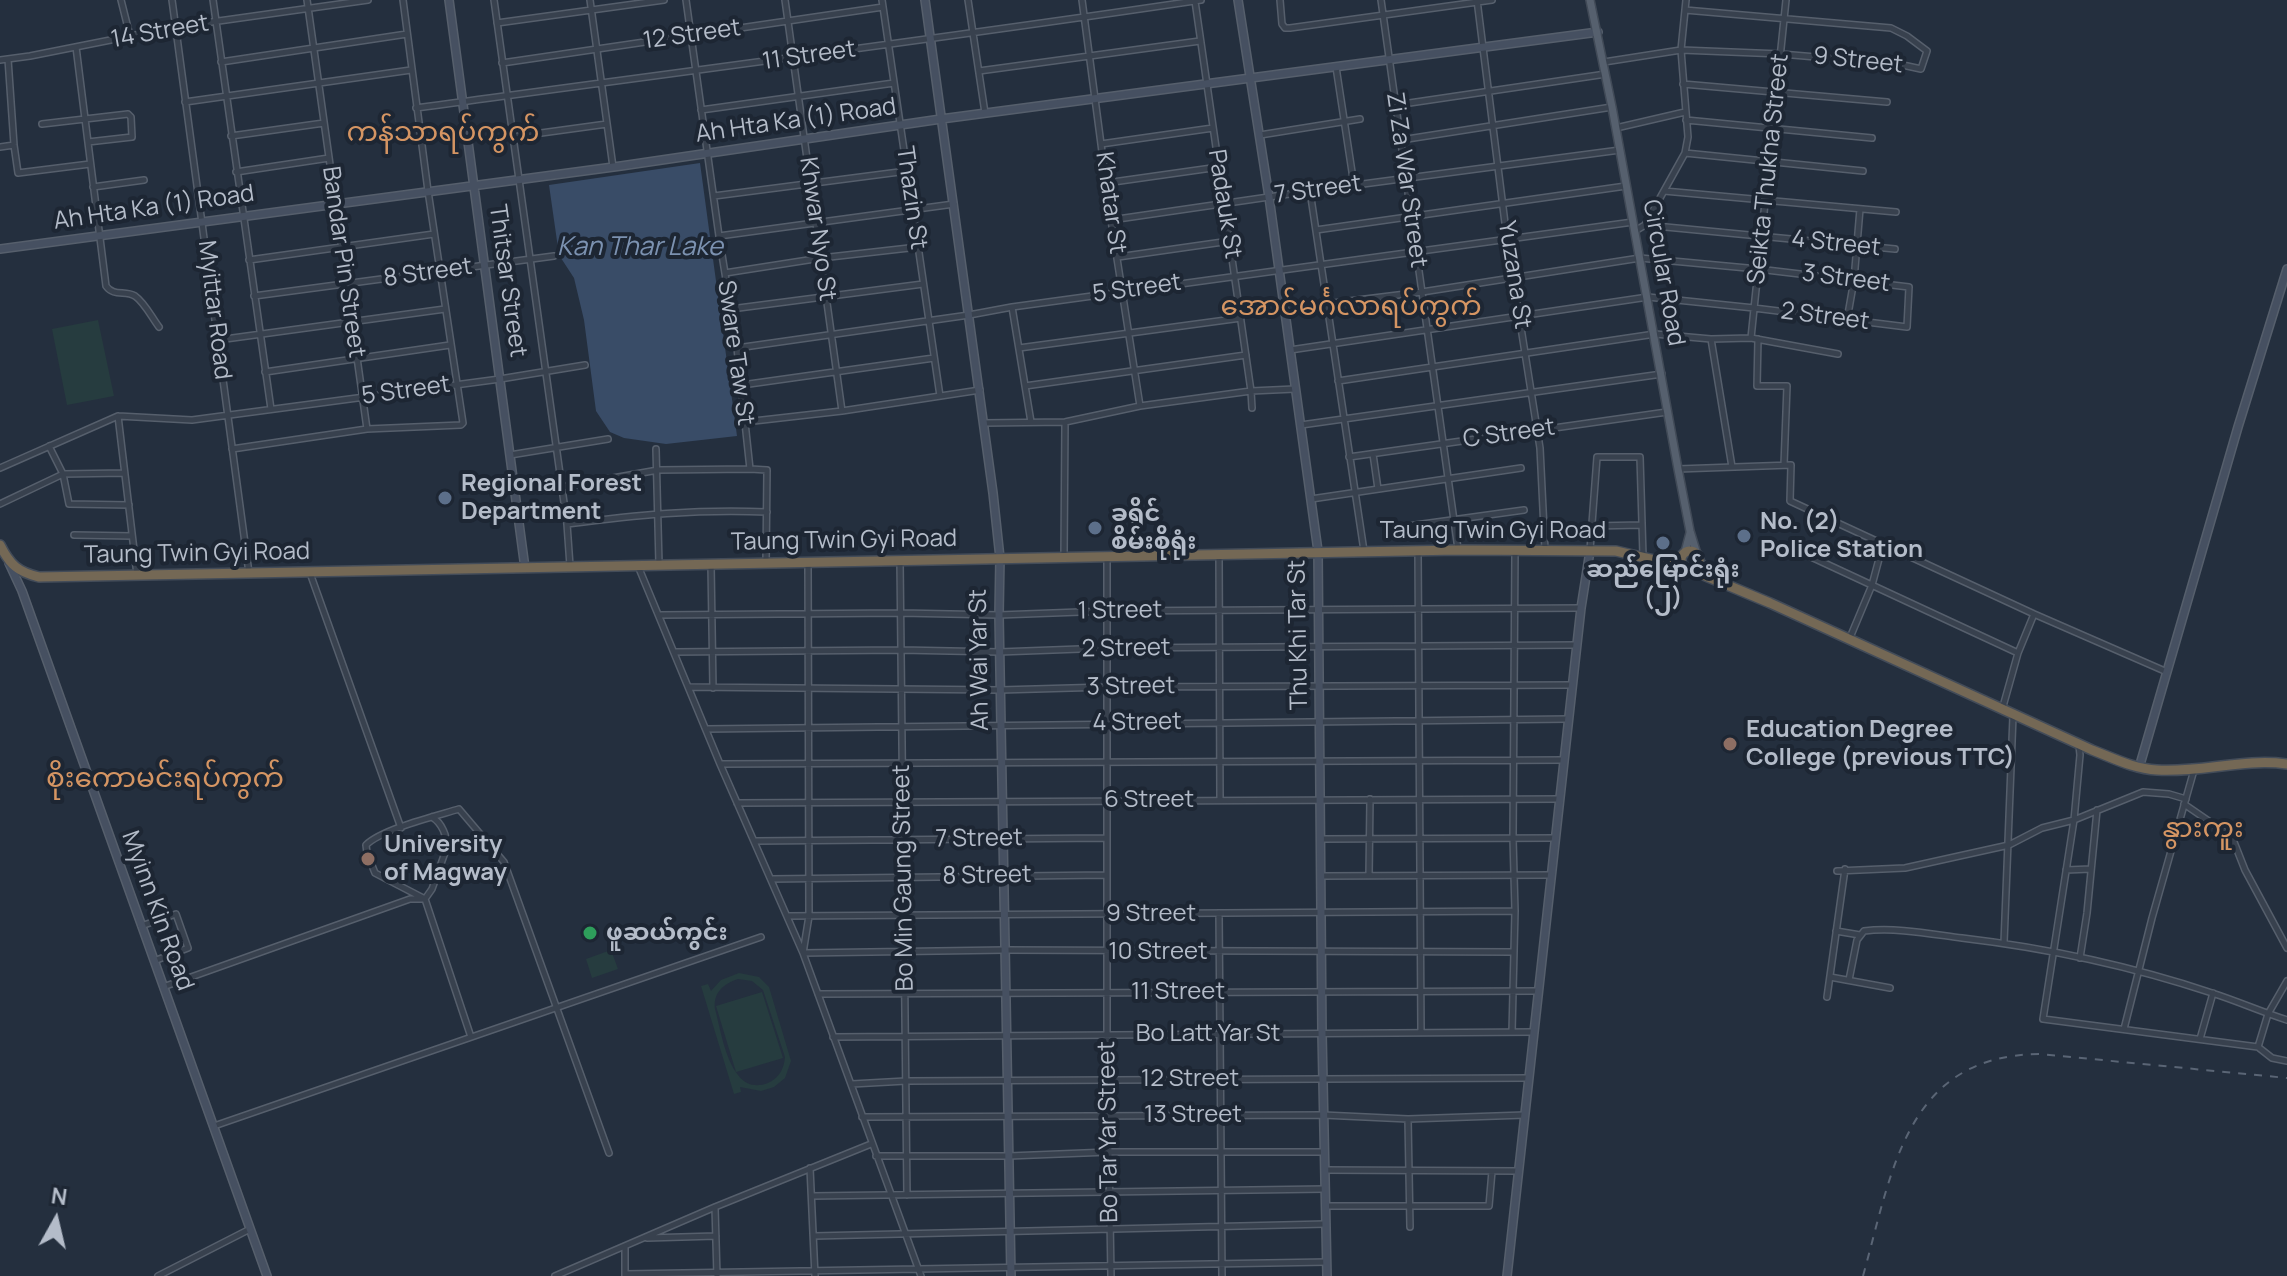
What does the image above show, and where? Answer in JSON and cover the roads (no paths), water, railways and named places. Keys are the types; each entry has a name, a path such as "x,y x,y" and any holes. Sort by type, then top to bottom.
{"highway":[{"path":"0,545 8,561"},
{"name":"Taung Twin Gyi Road","path":"8,561 20,572 39,577 1318,551 1545,550 1616,551 1664,561 1716,579"},
{"path":"1689,551 1698,557 1694,568 1687,568 1681,560 1689,551"},
{"path":"1716,579 2013,715 2139,768 2158,771 2242,762 2287,764"}],"main road":[{"name":"Circular Road","path":"1590,0 1690,531 1698,557 1716,579"},
{"path":"1664,561 1684,554 1690,531"}],"street":[{"path":"121,0 130,36"},
{"name":"Myittar Road","path":"172,0 249,573"},
{"path":"213,0 271,409"},
{"name":"Bandar Pin Street","path":"307,0 367,429"},
{"name":"14 Street","path":"0,60 176,27 368,0"},
{"path":"232,449 367,429 463,423 439,272 403,0"},
{"name":"Thitsar Street","path":"449,0 525,568"},
{"path":"494,0 567,524 570,567"},
{"path":"590,0 613,167"},
{"path":"497,23 664,0"},
{"name":"Sware Taw St","path":"686,0 737,348 750,469"},
{"name":"Khwar Nyo St","path":"785,0 842,411"},
{"name":"Ah Wai Yar St","path":"925,0 980,390 1000,558 999,652 1011,1272"},
{"path":"968,0 985,113"},
{"name":"Khatar St","path":"1082,0 1111,220 1140,406"},
{"name":"Padauk St","path":"1195,0 1252,408"},
{"name":"11 Street","path":"416,108 794,59 1201,0"},
{"name":"Thu Khi Tar St","path":"1238,0 1318,551 1327,1276"},
{"path":"1280,0 1285,28 1492,0"},
{"name":"Zi Za War Street","path":"1381,0 1458,550"},
{"path":"1634,226 1645,225 1685,153 1688,137 1681,50 1686,0"},
{"name":"Seikta Thukha Street","path":"1784,465 1787,386 1757,386 1754,308 1786,0"},
{"name":"Yuzana St","path":"1477,1 1507,239 1540,448 1545,550"},
{"name":"12 Street","path":"502,63 788,22 882,4"},
{"name":"Thazin St","path":"882,4 940,396"},
{"path":"1685,10 1784,19"},
{"name":"9 Street","path":"1604,62 1681,50 1781,54 1898,64 1921,69 1927,51 1891,28 1784,19"},
{"name":"Ah Hta Ka (1) Road","path":"0,249 1598,32"},
{"path":"221,62 407,34"},
{"path":"979,71 1200,41"},
{"path":"76,47 107,290 137,298 159,327"},
{"path":"8,59 18,173 91,164"},
{"path":"1336,66 1354,185"},
{"path":"185,102 411,70"},
{"path":"1396,105 1606,74"},
{"path":"701,110 894,83"},
{"path":"1683,84 1887,102"},
{"path":"0,95 9,93"},
{"path":"1401,140 1612,107"},
{"path":"1616,128 1685,112"},
{"path":"42,124 128,114 131,117 132,137 88,142"},
{"path":"1260,135 1360,119"},
{"path":"1686,120 1872,138"},
{"path":"231,136 324,123"},
{"path":"512,137 607,124"},
{"path":"1101,144 1213,128"},
{"path":"0,147 14,145"},
{"name":"7 Street","path":"1111,220 1620,150"},
{"path":"1685,153 1863,171"},
{"path":"236,172 329,158"},
{"path":"1106,183 1219,167"},
{"path":"714,196 908,171"},
{"path":"93,187 144,180"},
{"path":"1316,230 1627,186"},
{"path":"1310,191 1364,551"},
{"path":"1664,191 1896,212"},
{"path":"719,236 954,204"},
{"path":"1847,320 1860,209"},
{"name":"4 Street","path":"1645,225 1895,249"},
{"name":"5 Street","path":"737,348 1124,291 1507,239 1634,226"},
{"path":"249,260 434,234"},
{"path":"1118,257 1230,241"},
{"path":"725,273 919,247"},
{"name":"8 Street","path":"254,296 554,256"},
{"path":"1325,304 1640,258"},
{"name":"3 Street","path":"1640,258 1909,287 1907,327"},
{"path":"2139,768 2233,442 2287,269"},
{"path":"731,309 923,284"},
{"path":"1290,350 1648,297"},
{"name":"2 Street","path":"1648,297 1907,327"},
{"path":"1012,307 1031,422"},
{"path":"218,340 445,309"},
{"path":"1019,348 1241,318"},
{"path":"1338,381 1655,334 1754,339 1838,354"},
{"path":"1711,339 1732,467"},
{"path":"265,372 450,345"},
{"path":"1025,386 1246,355"},
{"path":"742,385 934,358"},
{"name":"5 Street","path":"118,416 192,420 585,365"},
{"path":"1300,425 1662,374"},
{"path":"984,423 1065,422 1140,406 1251,391 1295,389"},
{"path":"745,422 980,390"},
{"name":"C Street","path":"1349,457 1668,412"},
{"path":"0,468 118,416 137,575"},
{"path":"1064,557 1065,422"},
{"path":"510,455 608,439"},
{"path":"49,446 63,474 69,504 129,505"},
{"path":"656,449 659,565"},
{"path":"1373,454 1378,489"},
{"path":"1507,1276 1568,719 1593,526 1597,457 1640,457 1643,556"},
{"path":"1678,469 1791,465 1790,501 2167,672"},
{"path":"1310,499 1521,468"},
{"path":"562,487 658,470 767,470 766,563"},
{"path":"0,504 63,474 125,473"},
{"path":"1401,527 1524,510"},
{"path":"567,524 658,512 767,512"},
{"path":"1593,526 1642,525"},
{"path":"74,535 132,536"},
{"path":"1849,640 1872,585 1883,544"},
{"path":"1512,1032 1515,550"},
{"path":"1418,551 1421,1032"},
{"path":"1219,554 1220,800"},
{"path":"1807,555 2018,653"},
{"name":"Bo Tar Yar Street","path":"1107,556 1107,1035 1111,1276"},
{"name":"Myinn Kin Road","path":"8,561 22,591 267,1276"},
{"name":"Bo Min Gaung Street","path":"900,561 907,1195"},
{"path":"803,953 809,916 808,563"},
{"path":"711,564 713,688"},
{"path":"638,565 720,764 803,953 920,1273"},
{"path":"309,572 401,828"},
{"path":"22,591 26,582 39,577"},
{"name":"1 Street","path":"659,615 999,615 1107,611 1581,608"},
{"path":"2002,710 2018,653 2034,614"},
{"name":"2 Street","path":"674,652 999,652 1107,648 1577,645"},
{"name":"3 Street","path":"690,687 1000,690 1572,685"},
{"path":"2004,943 2013,715"},
{"name":"4 Street","path":"706,729 1568,719"},
{"path":"2079,744 2074,820 2043,1019 2258,1047 2272,1058 2287,1061"},
{"path":"720,764 1564,760"},
{"path":"2124,1029 2195,769"},
{"path":"1837,871 1905,868 2009,845 2042,828 2074,820 2143,792 2169,794 2185,801 2232,837 2245,870 2287,948"},
{"path":"1369,876 1370,799"},
{"name":"6 Street","path":"737,803 1560,799"},
{"path":"471,1037 425,899 375,873 366,845 372,839 459,809 504,862 609,1153"},
{"path":"2080,958 2097,810"},
{"path":"425,899 432,889 447,847 439,821 432,817"},
{"name":"7 Street","path":"755,841 1107,838"},
{"path":"1321,839 1555,838"},
{"path":"1827,997 1845,869"},
{"path":"2066,870 2091,869"},
{"name":"8 Street","path":"771,879 1107,875"},
{"path":"1321,876 1551,875"},
{"path":"163,987 410,899 425,899"},
{"name":"9 Street","path":"787,916 1515,911"},
{"path":"1219,913 1222,1276"},
{"path":"141,926 176,914 188,948 154,961"},
{"path":"1836,931 1860,935"},
{"path":"1849,980 1857,940 1864,931 1929,934 2052,951 2139,971 2287,1020"},
{"path":"213,1127 761,937"},
{"name":"10 Street","path":"803,953 1005,950 1513,952"},
{"path":"1830,977 1890,988"},
{"path":"2258,1047 2268,1014 2287,981"},
{"name":"11 Street","path":"818,994 1538,991"},
{"path":"2200,1039 2213,993"},
{"name":"Bo Latt Yar St","path":"833,1037 1534,1032"},
{"name":"12 Street","path":"852,1084 906,1081 1529,1078"},
{"name":"13 Street","path":"862,1117 1323,1115 1408,1119 1525,1115"},
{"path":"1408,1119 1410,1227"},
{"path":"555,1276 871,1144"},
{"path":"876,1156 1324,1152"},
{"path":"810,1168 815,1273"},
{"path":"1325,1170 1518,1171"},
{"path":"1325,1206 1489,1206 1492,1171"},
{"path":"812,1196 1325,1189"},
{"path":"715,1207 717,1274"},
{"path":"814,1236 1326,1224"},
{"path":"158,1276 250,1229"},
{"path":"642,1238 716,1236"},
{"path":"625,1246 625,1275 1011,1272 1111,1265 1327,1262"}],"water":[{"name":"Kan Thar Lake","path":"700,163 737,436 666,444 624,438 610,432 596,411 584,320 574,278 559,255 549,185"}],"railway":[{"path":"1863,1276 1896,1161 1912,1127 1932,1098 1959,1075 1995,1060 2040,1054 2287,1078"}],"place":[{"name":"Regional Forest Department","path":"445,498"},
{"name":"ခရိုင် စိမ်းစိုရုံး","path":"1095,528"},
{"name":"No. (2) Police Station","path":"1744,536"},
{"name":"ဆည်မြောင်းရုံး (၂)","path":"1663,543"},
{"name":"Education Degree College (previous TTC)","path":"1730,744"},
{"name":"University of Magway","path":"368,859"},
{"name":"ဖူဆယ်ကွင်း","path":"590,933"}],"district":[{"name":"ကန်သာရပ်ကွက်","path":"443,133"},
{"name":"အောင်မင်္ဂလာရပ်ကွက်","path":"1351,307"},
{"name":"စိုးကောမင်းရပ်ကွက်","path":"165,779"},
{"name":"နွားကူး","path":"2203,829"}]}
